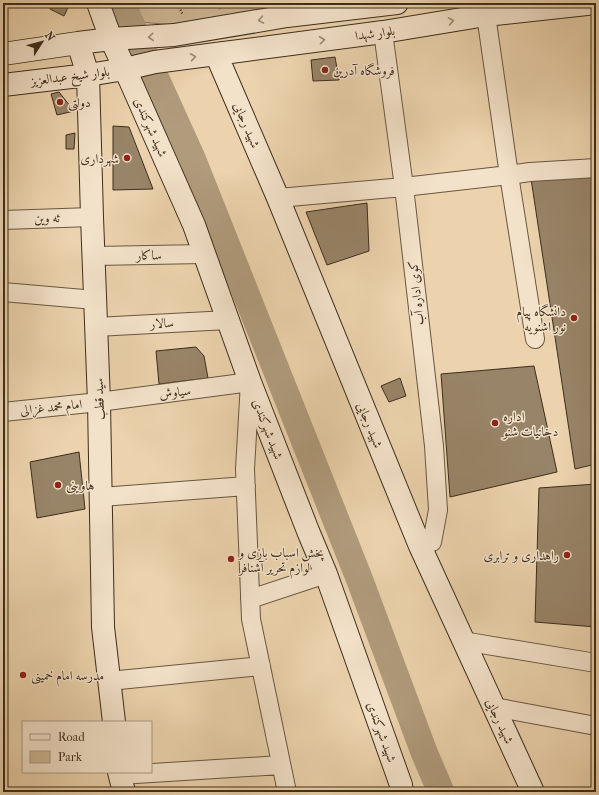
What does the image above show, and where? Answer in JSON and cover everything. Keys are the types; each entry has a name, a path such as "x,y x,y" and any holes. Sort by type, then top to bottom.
{"street":[{"name":"شهید شهرکندی","path":"98,3 139,66 250,382 326,574 402,792"},
{"name":"بلوار شهدا","path":"120,39 174,35 285,9 397,3"},
{"name":"بلوار شهدا","path":"139,66 216,54 383,32 482,9 596,3"},
{"path":"482,9 534,339"},
{"name":"کوی اداره آب","path":"383,32 404,188 433,438 438,510 432,542 420,546"},
{"path":"3,54 78,43 120,39"},
{"name":"سید قطب","path":"78,43 88,74 99,402 103,627 114,721"},
{"name":"شهید رجایی","path":"216,54 278,198 420,546 533,792"},
{"name":"بلوار شیخ عبدالعزیز","path":"3,85 139,66"},
{"path":"278,198 404,188 530,172 596,168"},
{"name":"ئه وین","path":"3,220 92,217"},
{"name":"ساکار","path":"94,256 204,254"},
{"path":"3,292 95,300"},
{"name":"سالار","path":"96,326 228,320"},
{"path":"250,382 245,469 251,619 287,792"},
{"name":"سیاوش","path":"99,402 250,382"},
{"name":"امام محمد غزالی","path":"3,412 99,402"},
{"path":"101,497 246,486"},
{"path":"250,599 326,574"},
{"path":"463,641 596,663"},
{"path":"109,681 261,666"},
{"path":"494,707 596,726"},
{"path":"121,780 281,765"}],"green space":[{"path":"134,3 269,3 271,11 174,25 140,22"}],"building":[{"path":"52,3 70,3 64,16 50,9"},
{"name":"فروشگاه آدرین","path":"335,57 339,80 313,81 311,60"},
{"name":"دولتی","path":"59,92 74,111 57,115 51,94"},
{"name":"شهرداری","path":"113,126 129,127 153,189 113,190"},
{"name":"دولتی","path":"75,133 74,149 66,149 66,135"},
{"name":"دانشگاه پیام نور اشنویه","path":"596,168 596,464 575,469 530,172"},
{"path":"367,203 369,251 327,265 306,212"},
{"path":"196,347 204,356 208,378 159,384 156,351"},
{"name":"اداره دخانیات شنو","path":"534,366 557,472 450,497 441,374"},
{"path":"400,378 406,396 389,402 381,386"},
{"name":"هاوینی","path":"79,452 85,509 37,518 30,462"},
{"name":"راهداری و ترابری","path":"596,484 596,627 535,622 539,488"}],"waterway":[{"path":"123,3 192,158 359,578 424,752 441,792"}],"place":[{"name":"فروشگاه آدرین","path":"325,70"},
{"name":"دولتی","path":"60,102"},
{"name":"شهرداری","path":"127,158"},
{"name":"دانشگاه پیام نور اشنویه","path":"574,318"},
{"name":"اداره دخانیات شنو","path":"495,423"},
{"name":"هاوینی","path":"58,485"},
{"name":"راهداری و ترابری","path":"567,555"},
{"name":"پخش اسباب بازی و لوازم تحریر آشنافر","path":"231,559"},
{"name":"مدرسه امام خمینی","path":"23,675"}]}
